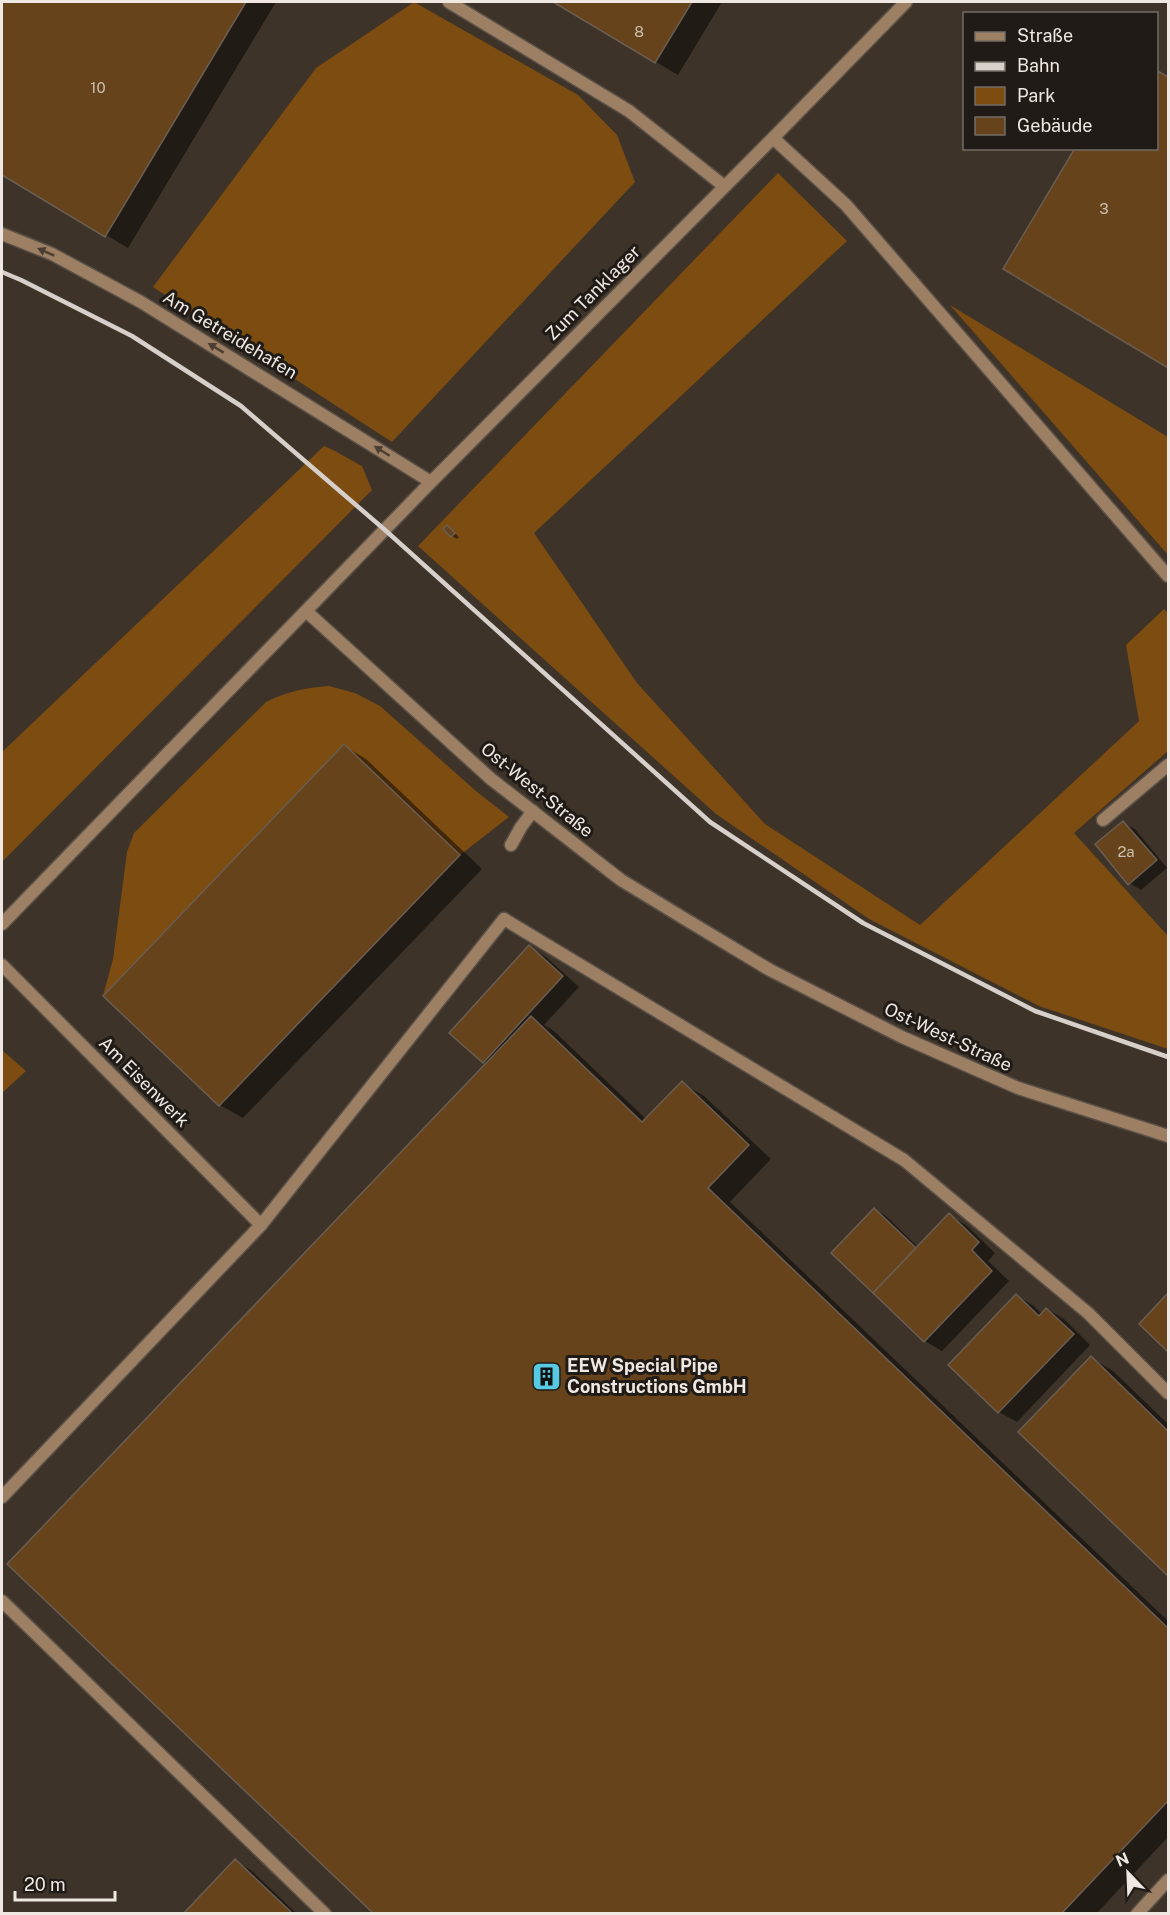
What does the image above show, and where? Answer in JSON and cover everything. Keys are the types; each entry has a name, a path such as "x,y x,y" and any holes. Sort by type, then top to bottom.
{"street":[{"path":"449,2 629,111 724,186"},
{"name":"Zum Tanklager","path":"306,611 906,2"},
{"path":"773,138 846,205 1168,576"},
{"name":"Am Getreidehafen","path":"2,234 52,254 141,302 431,482"},
{"path":"2,924 306,611"},
{"name":"Ost-West-Straße","path":"306,611 491,779 621,880 770,970 902,1037 1018,1089 1098,1116 1168,1136"},
{"path":"1103,820 1168,765"},
{"path":"511,845 521,826 533,811"},
{"path":"2,1497 261,1225 504,919 904,1160 1088,1313 1168,1393"},
{"name":"Am Eisenwerk","path":"2,965 261,1225"},
{"path":"2,1601 325,1914"},
{"path":"1137,1914 1168,1880"}],"green space":[{"path":"414,2 578,95 617,135 635,182 392,442 153,287 316,68"},
{"path":"778,173 847,241 534,533 637,683 765,824 920,925 1139,721 1126,645 1164,609 1168,613 1168,751 1074,833 1168,936 1168,1049 1039,1006 869,919 716,814 418,546"},
{"path":"950,305 1168,437 1168,555"},
{"path":"324,446 362,466 372,490 2,862 2,752"},
{"path":"329,686 355,693 380,706 476,791 509,817 460,855 344,744 103,996 113,959 127,852 134,833 266,702 281,695"},
{"path":"2,1050 26,1071 2,1093"}],"building":[{"path":"2,2 246,2 105,237 2,175"},
{"path":"553,2 692,2 655,63"},
{"path":"1158,71 1168,77 1168,368 1003,269 1074,150 1158,150"},
{"path":"447,525 455,533 451,537 443,529"},
{"path":"344,744 460,855 219,1106 103,996"},
{"path":"1123,821 1157,860 1128,885 1095,844"},
{"path":"529,945 563,976 483,1063 449,1033"},
{"name":"EEW Special Pipe Constructions GmbH","path":"531,1016 642,1122 682,1081 749,1145 708,1188 1168,1628 1168,1801 1061,1914 374,1914 7,1564"},
{"path":"874,1208 916,1248 873,1293 831,1253"},
{"path":"949,1213 979,1242 972,1250 992,1271 924,1342 873,1293"},
{"path":"1168,1293 1168,1352 1139,1324"},
{"path":"1016,1294 1039,1316 1046,1308 1074,1334 998,1413 948,1365"},
{"path":"1091,1356 1168,1431 1168,1576 1018,1432"},
{"path":"235,1859 291,1912 290,1914 183,1914"}],"railway":[{"path":"2,272 132,336 241,406 385,530 710,822 863,923 1035,1011 1168,1057"}],"place":[{"name":"EEW Special Pipe Constructions GmbH","path":"546,1376"}]}
